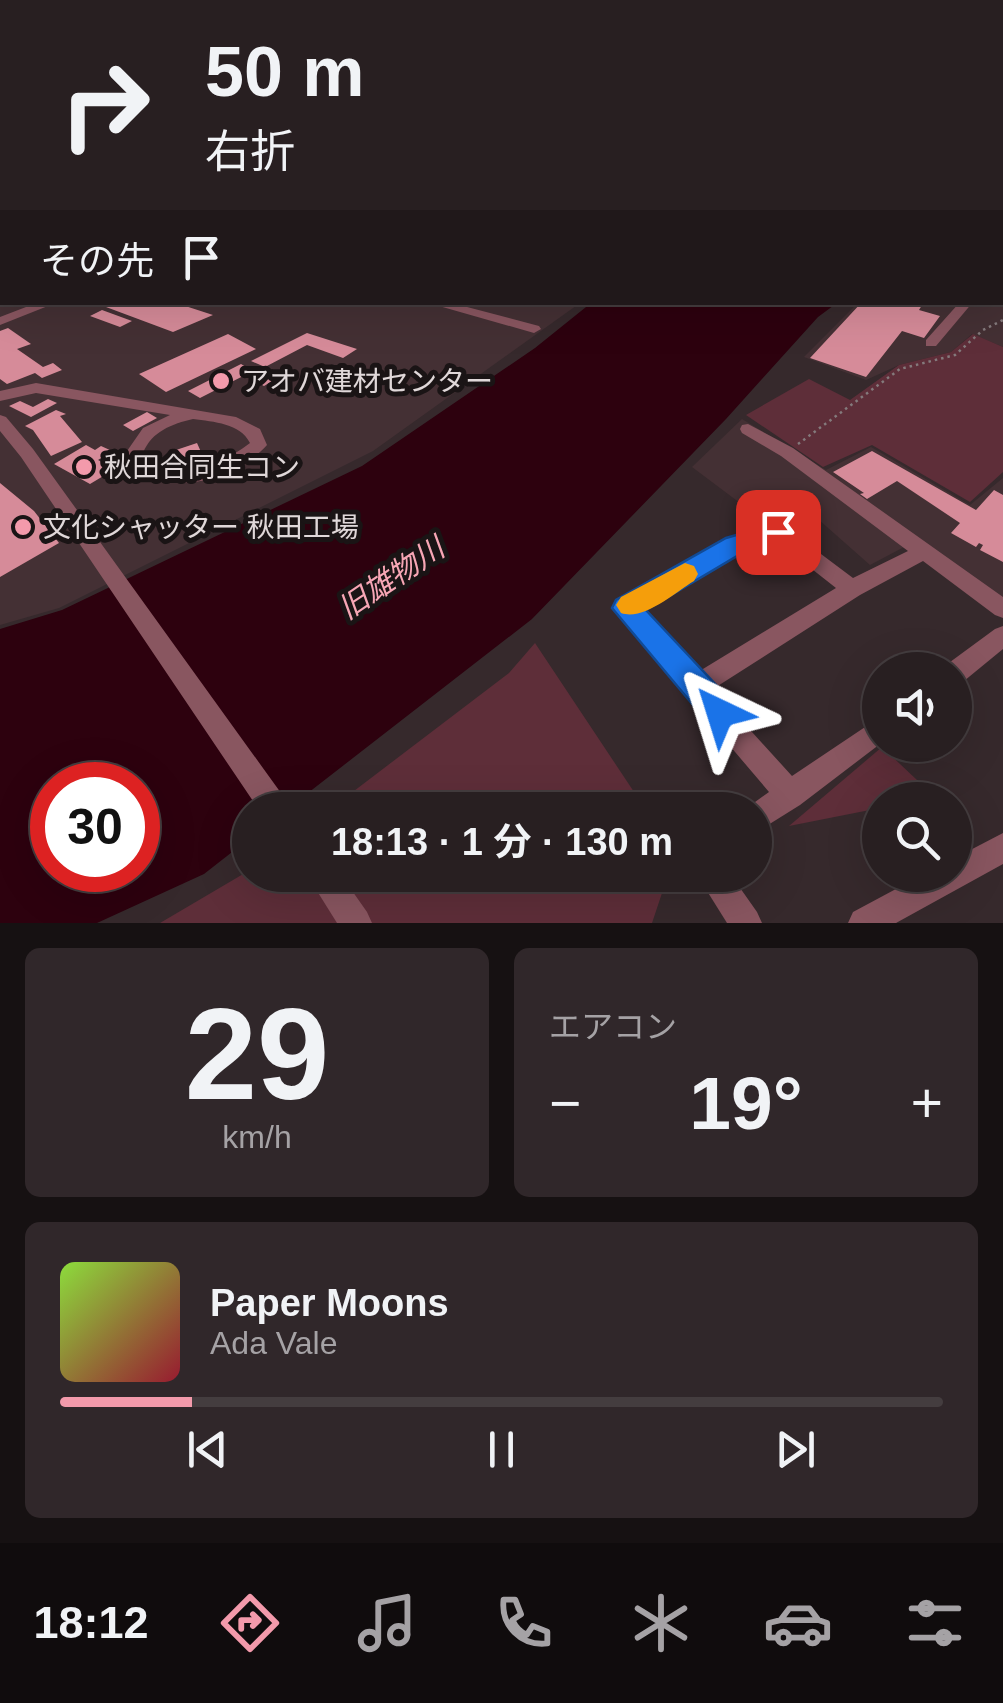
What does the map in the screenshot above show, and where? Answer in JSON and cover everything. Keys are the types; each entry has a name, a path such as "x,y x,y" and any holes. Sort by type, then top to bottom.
{"street":[{"path":"0,321 44,305"},
{"path":"442,305 534,329"},
{"path":"930,343 964,305"},
{"path":"0,396 36,388 230,420 254,433 259,445 241,460 209,475 172,478 143,467 134,454 137,444 166,420 190,415"},
{"path":"0,420 263,792"},
{"path":"748,428 788,452 1003,609"},
{"path":"790,796 626,608 735,545 778,532 852,590"},
{"path":"697,686 852,590 923,552"},
{"path":"972,660 1003,636"},
{"path":"772,808 862,742"},
{"path":"972,864 1003,848"},
{"path":"334,892 356,923"},
{"path":"724,892 746,923"},
{"path":"864,923 921,892"}],"path":[{"path":"788,452 900,369 955,355 983,330 1003,320"}],"shaded area":[{"path":"0,305 577,305 373,451 59,608 0,625"},
{"path":"856,305 1003,305 1003,347 972,334 951,352 899,365 866,380 804,357"},
{"path":"973,334 1003,347 1003,472 970,502 872,445 823,467 746,415 809,379 850,400 899,365 951,352"},
{"path":"742,419 826,470 871,447 970,505 1003,478 1003,616 904,547 870,565 801,504 764,521 692,467"},
{"path":"535,643 634,792 353,792 509,673"},
{"path":"864,762 898,762 919,782 862,782 862,812 789,826"},
{"path":"232,881 232,892 662,892 652,923 160,923"}],"water":[{"name":"旧雄物川","path":"589,305 834,305 818,317 726,419 532,619 309,792 232,792 232,852 204,874 97,923 0,923 0,629 62,610 362,466 535,348"}],"building":[{"path":"182,305 213,315 173,332 106,307"},
{"path":"859,305 922,305 919,310 940,316 924,338 902,331 866,377 810,358"},
{"path":"102,310 132,321 120,327 90,316"},
{"path":"8,328 31,344 17,349 43,367 53,363 62,370 42,378 35,373 7,384 0,379 0,331"},
{"path":"307,333 357,349 343,358 307,345 265,367 251,361"},
{"path":"228,334 256,349 166,392 139,374"},
{"name":"アオバ建材センター","path":"241,364 253,371 200,398 188,391"},
{"path":"262,369 277,378 264,386 247,377"},
{"path":"48,399 57,403 31,417 9,406 20,401 33,407"},
{"path":"56,410 66,414 60,416 82,442 51,456 33,430 25,426"},
{"path":"147,412 157,418 133,431 123,425"},
{"path":"197,443 201,452 180,459 176,450"},
{"name":"秋田合同生コン","path":"86,445 112,451 98,460 115,469 90,484 54,464"},
{"path":"872,451 976,510 994,490 1003,495 1003,562 980,550 983,545 979,543 976,547 951,533 960,523 897,481 867,499 833,472"},
{"name":"文化シャッター 秋田工場","path":"0,483 34,511 59,543 0,577"}],"slow traffic":[{"path":"631,605 685,574"}],"place":[{"name":"アオバ建材センター","path":"221,381"},
{"name":"秋田合同生コン","path":"84,467"},
{"name":"文化シャッター 秋田工場","path":"23,527"}],"route":[{"path":"720,713 626,608 735,545 778,532"}]}
